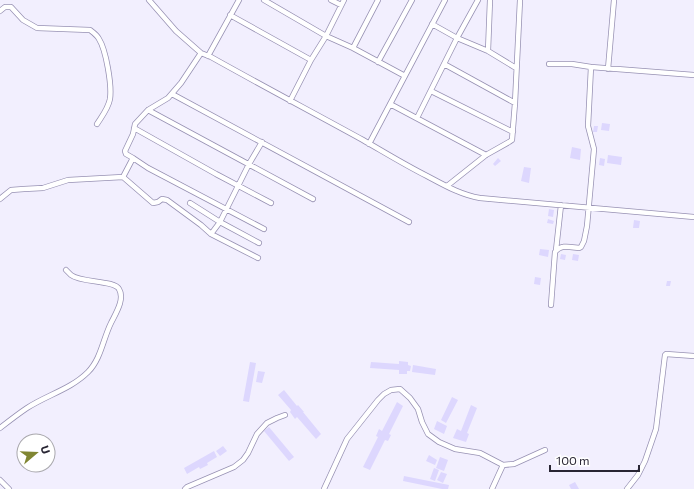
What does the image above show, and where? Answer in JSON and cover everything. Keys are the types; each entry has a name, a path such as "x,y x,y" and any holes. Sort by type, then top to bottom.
{"street":[{"path":"149,0 176,31 201,54 208,56 447,186 470,196 694,217"},
{"path":"208,56 238,0"},
{"path":"264,0 326,36 353,48 405,76"},
{"path":"331,0 341,6"},
{"path":"290,100 311,60 326,36 344,0"},
{"path":"353,48 378,0"},
{"path":"378,62 412,0"},
{"path":"368,144 444,2 438,0"},
{"path":"417,118 457,38 478,0"},
{"path":"488,51 490,0"},
{"path":"447,186 486,155 510,142 512,137 520,0"},
{"path":"608,69 614,0"},
{"path":"0,11 5,7 11,7 23,20 37,28 90,30 95,34 102,44 110,85 110,99 107,108 97,124"},
{"path":"230,15 311,60"},
{"path":"432,24 457,38 488,51 516,68"},
{"path":"201,54 172,94 148,110 135,124 133,134 125,151 126,154 148,168 264,229"},
{"path":"444,64 515,103"},
{"path":"549,64 572,64 608,69 694,76"},
{"path":"556,250 562,247 579,248 582,246 587,226 594,149 588,126 591,67"},
{"path":"431,91 513,132"},
{"path":"172,94 409,222"},
{"path":"390,104 486,155"},
{"path":"148,110 312,199"},
{"path":"134,128 271,203"},
{"path":"211,234 220,222 249,164 262,142"},
{"path":"123,178 133,158"},
{"path":"0,199 11,190 43,188 68,180 123,178 152,202 156,203 162,199 167,200 211,234 258,258"},
{"path":"190,203 220,222 260,243"},
{"path":"551,305 560,205"},
{"path":"0,428 27,408 70,386 88,372 98,358 107,331 119,306 122,296 121,292 115,284 80,278 71,275 66,270"},
{"path":"628,489 645,461 656,429 665,355 694,356"},
{"path":"324,489 347,439 378,400 391,390 400,389 410,398 418,409 428,434 439,442 455,449 480,453 503,465 514,464 545,450"},
{"path":"185,489 234,467 243,460 248,453 256,434 267,423 286,415"},
{"path":"492,489 503,465"},
{"path":"0,480 9,489"}],"building":[{"path":"602,123 610,124 609,131 601,130"},
{"path":"594,126 598,126 597,132 593,132"},
{"path":"572,147 581,149 580,160 570,158"},
{"path":"608,155 622,157 621,165 607,163"},
{"path":"498,158 501,161 495,166 493,164"},
{"path":"600,158 605,159 604,166 599,165"},
{"path":"524,167 531,168 529,183 521,181"},
{"path":"549,209 554,210 553,217 548,216"},
{"path":"548,219 554,221 553,224 547,223"},
{"path":"634,220 640,221 639,228 633,228"},
{"path":"540,249 549,250 548,257 539,255"},
{"path":"561,254 566,255 565,260 560,259"},
{"path":"573,254 579,255 578,261 572,260"},
{"path":"535,277 541,278 540,285 534,284"},
{"path":"667,281 671,281 670,286 666,286"},
{"path":"399,361 408,362 408,365 411,366 410,371 407,371 407,374 399,374 399,370 370,368 371,362 399,364"},
{"path":"250,362 256,363 249,402 243,401"},
{"path":"413,365 436,369 435,375 412,372"},
{"path":"258,371 265,372 262,383 256,382"},
{"path":"284,390 321,434 316,439 297,417 295,419 290,412 291,410 278,395"},
{"path":"452,397 458,400 446,423 441,420"},
{"path":"397,402 403,406 389,434 391,435 388,441 385,440 370,470 363,467 378,437 376,436 379,429 382,431"},
{"path":"471,405 477,408 467,433 469,434 466,442 453,438 457,429 461,431"},
{"path":"437,421 447,426 444,434 434,429"},
{"path":"269,427 294,457 289,461 264,431"},
{"path":"223,446 227,451 220,456 216,451"},
{"path":"214,451 217,457 207,463 208,465 200,469 199,467 187,474 184,468"},
{"path":"429,455 437,460 435,465 426,461"},
{"path":"440,457 448,460 444,471 436,468"},
{"path":"434,468 439,470 435,481 430,479"},
{"path":"441,472 447,474 443,483 437,480"},
{"path":"404,476 449,485 448,489 442,489 403,481"},
{"path":"575,482 579,489 571,489 569,485"}]}
